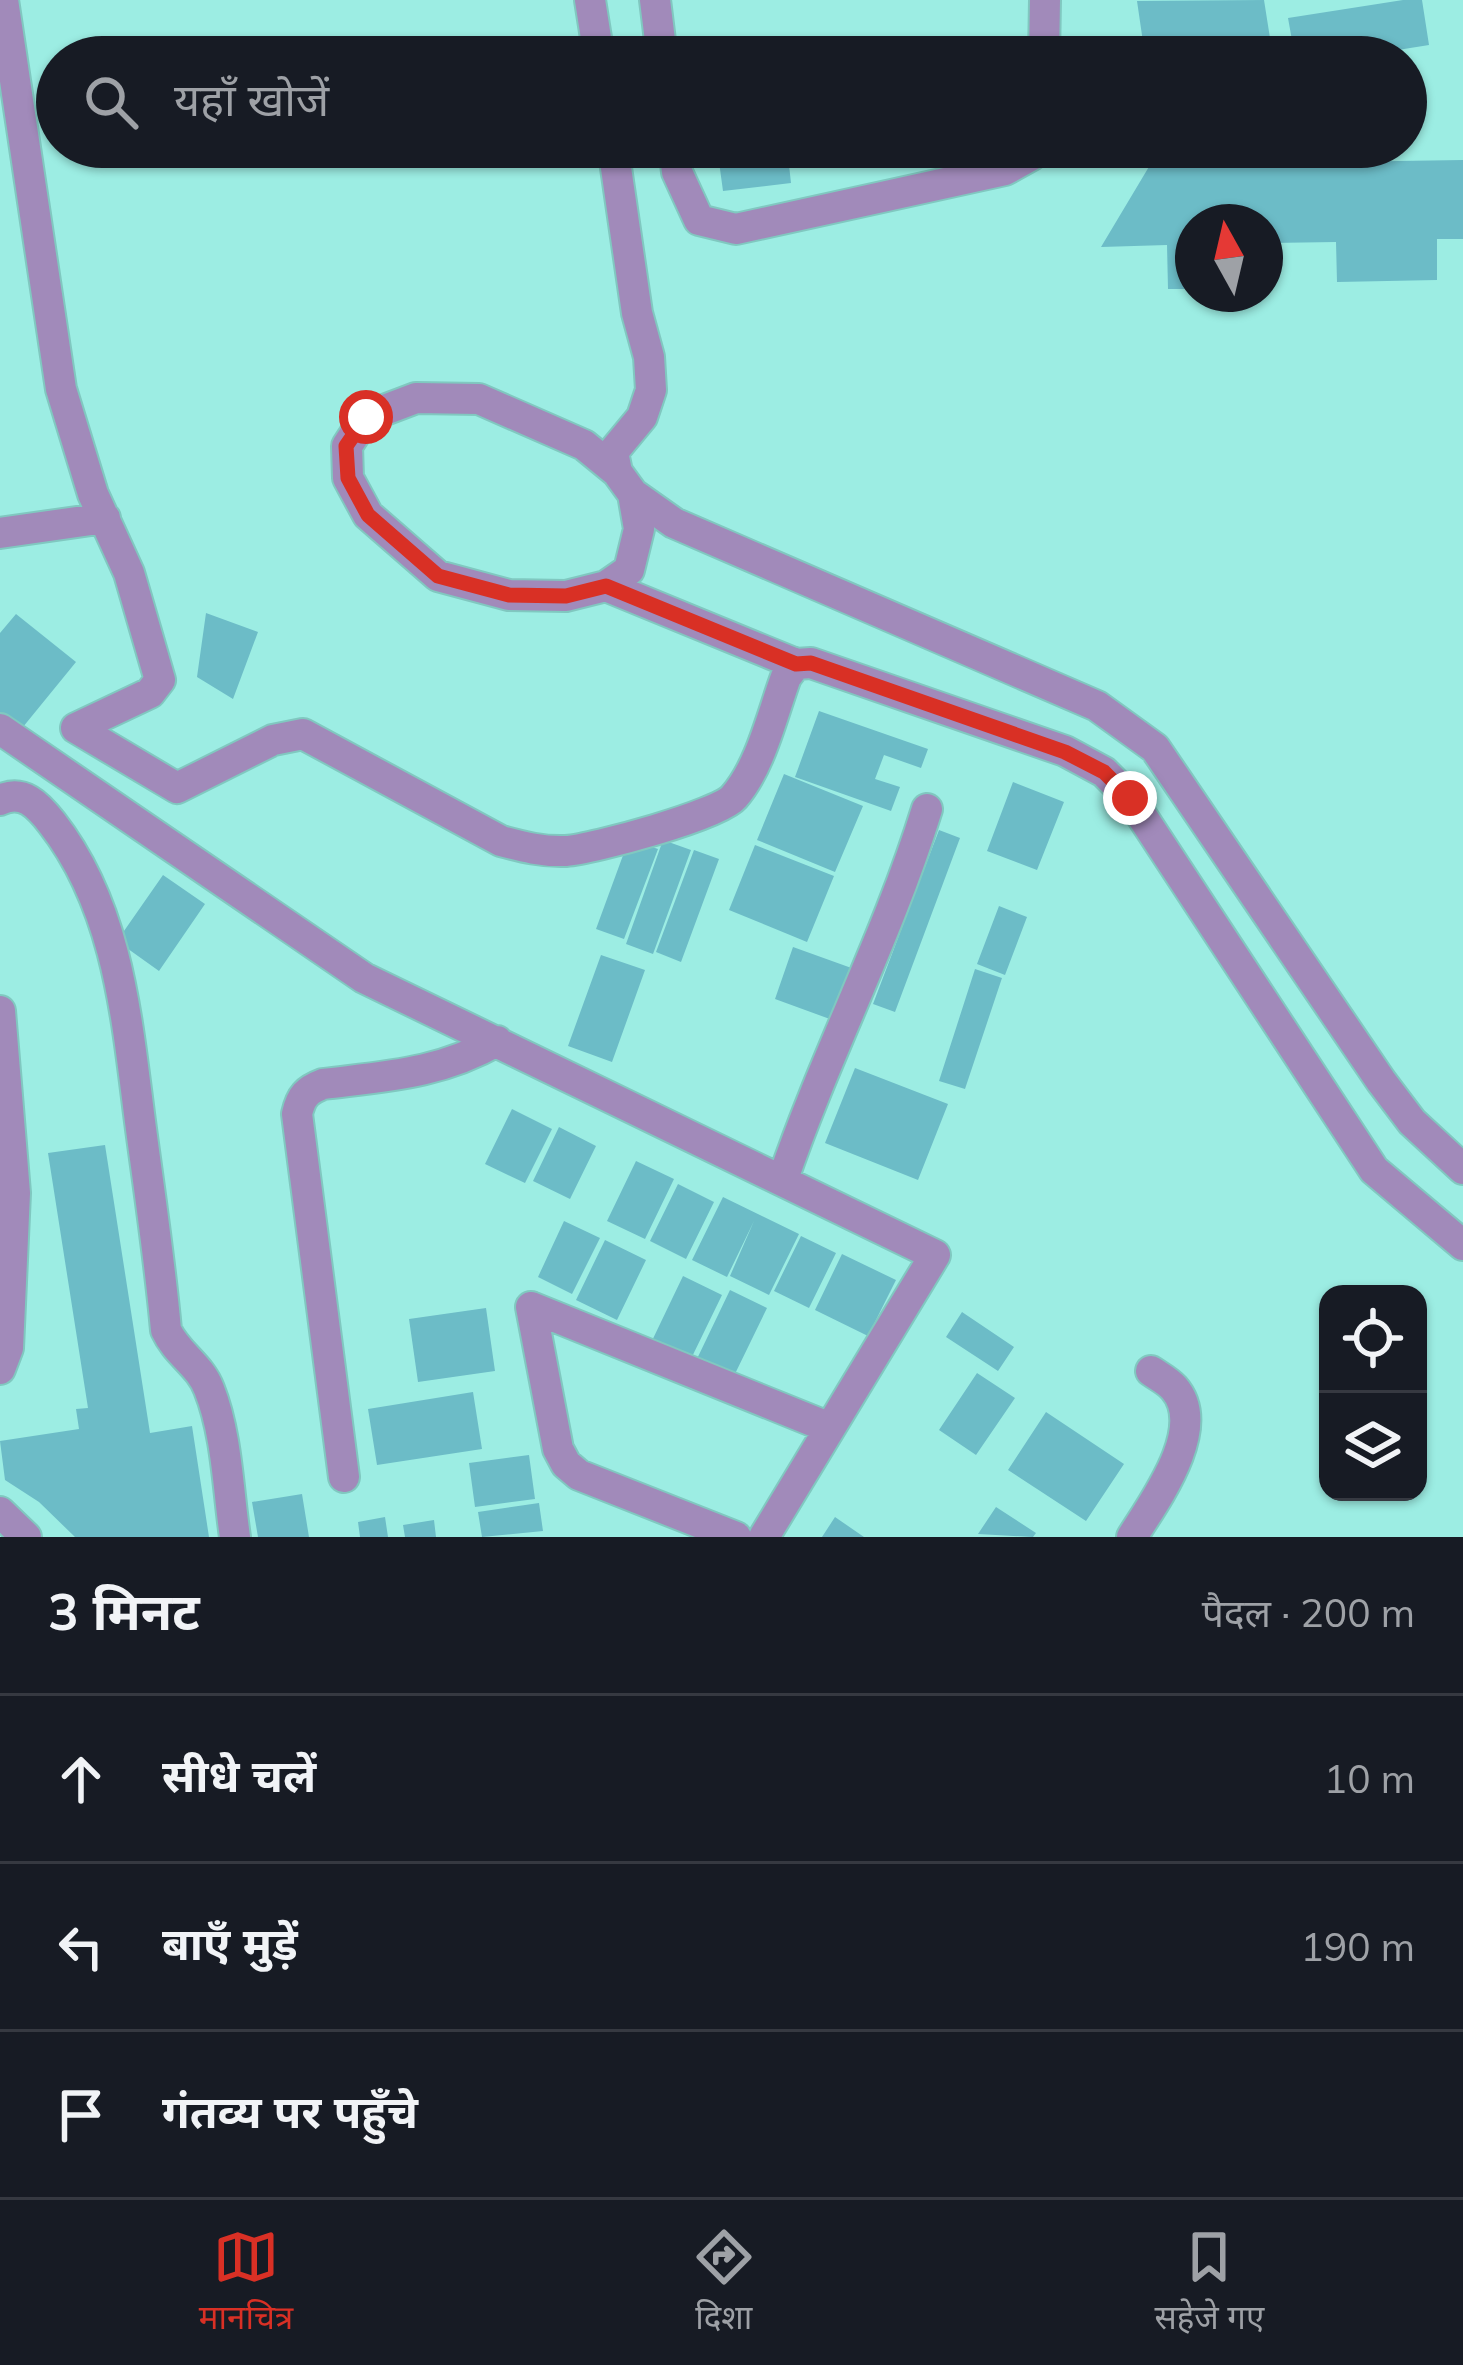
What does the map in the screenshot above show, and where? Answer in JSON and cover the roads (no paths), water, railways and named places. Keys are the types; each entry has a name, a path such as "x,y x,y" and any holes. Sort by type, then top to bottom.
{"street":[{"path":"3,0 62,389 74,436 129,573 160,680 150,693 76,728 177,788 273,740 302,734 501,841 536,850 571,851 730,803 745,783 786,677 796,664"},
{"path":"590,0 596,36"},
{"path":"655,0 659,36"},
{"path":"1044,36 1045,0"},
{"path":"616,168 651,390 642,417 614,452 625,483 639,529 629,570 606,586 566,596 509,595 438,576 368,515 348,478 346,446 366,417 416,398 479,399 584,445 625,483 674,523 1097,706 1155,748 1381,1081 1412,1122 1463,1169"},
{"path":"677,168 699,220 736,229 1008,168"},
{"path":"0,533 105,518"},
{"path":"606,586 796,664 811,663 1044,744 1104,772 1130,798 1374,1170 1454,1237 1463,1203"},
{"path":"0,729 364,977 935,1255 764,1537"},
{"path":"0,800 20,796 35,802 55,826 83,870 109,939 129,1035 166,1330 176,1350 199,1369 209,1388 235,1537"},
{"path":"783,1179 854,995 892,914 927,809"},
{"path":"1173,864 1214,836"},
{"path":"0,1011 15,1193 8,1348 0,1369"},
{"path":"344,1477 299,1102 307,1090 322,1084 439,1068 463,1061 497,1041"},
{"path":"736,1537 579,1475 566,1464 558,1449 531,1307 830,1428"},
{"path":"1132,1537 1183,1448 1185,1418 1177,1390 1151,1371"},
{"path":"0,1512 26,1537"}]}
